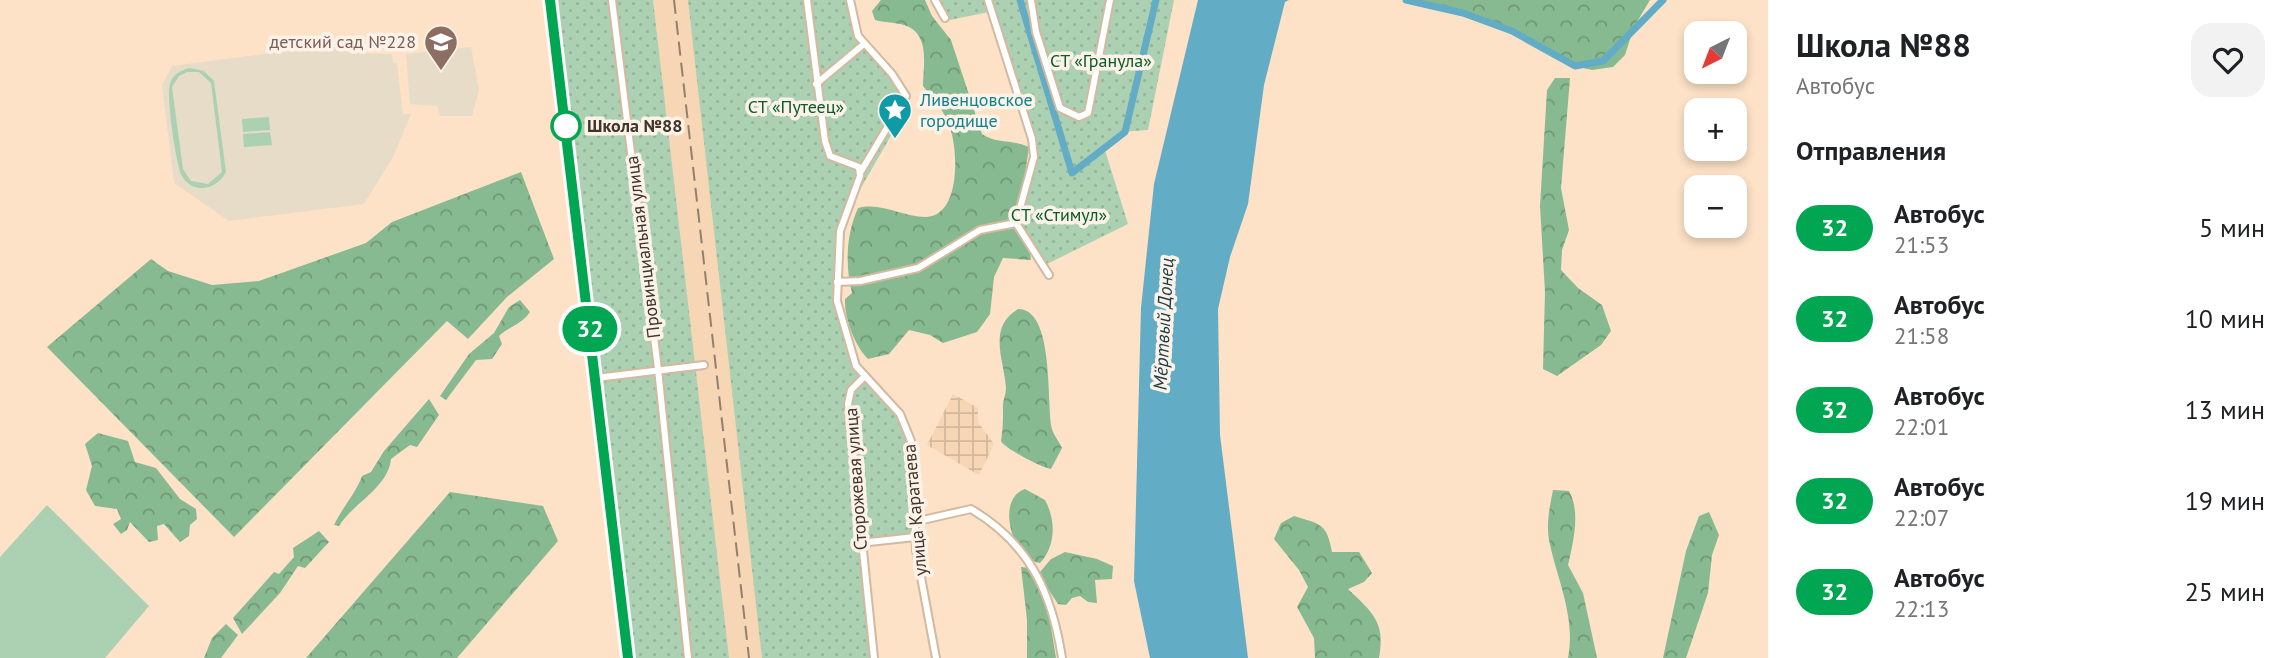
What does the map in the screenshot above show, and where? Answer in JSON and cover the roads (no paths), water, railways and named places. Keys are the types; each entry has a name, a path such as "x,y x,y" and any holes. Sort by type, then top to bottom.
{"street":[{"path":"550,0 628,658"},
{"name":"Провинциальная улица","path":"612,0 657,369 688,658"},
{"path":"807,0 816,83 830,156 855,164 860,173"},
{"path":"850,0 858,36 892,74 906,96 860,173 857,190 845,213 841,231 837,282 840,316 856,366 864,377"},
{"path":"935,0 946,18"},
{"path":"988,0 1032,139 1034,157 1016,223 1049,275"},
{"path":"1031,0 1036,32 1060,108 1079,117 1088,113 1110,0"},
{"path":"816,83 864,44"},
{"path":"837,282 860,281 918,268 980,230 1016,223"},
{"path":"596,378 704,365"},
{"name":"улица Каратаева","path":"864,377 886,396 900,414 911,441 915,537 936,658"},
{"name":"Сторожевая улица","path":"864,377 852,390 848,404 860,543 874,658"},
{"path":"915,522 967,508 978,513 1001,533 1025,559 1048,594 1062,658"},
{"path":"860,543 915,537"}],"water":[{"name":"Мёртвый Донец","path":"1198,0 1289,0 1285,2 1264,85 1248,204 1230,257 1218,309 1220,435 1248,658 1150,658 1134,581 1141,308 1154,184"}],"waterway":[{"path":"1020,0 1072,173 1125,132 1156,0"},
{"path":"1406,0 1463,13 1512,31 1575,66 1603,61 1663,0"}],"railway":[{"path":"674,0 749,658"}],"place":[{"name":"детский сад №228","path":"441,72"},
{"name":"Школа №88","path":"566,126"},
{"name":"Ливенцовское городище","path":"895,140"}],"park label":[{"name":"СТ «Гранула»","path":"1101,61"},
{"name":"СТ «Путеец»","path":"796,107"},
{"name":"СТ «Стимул»","path":"1059,215"}]}
